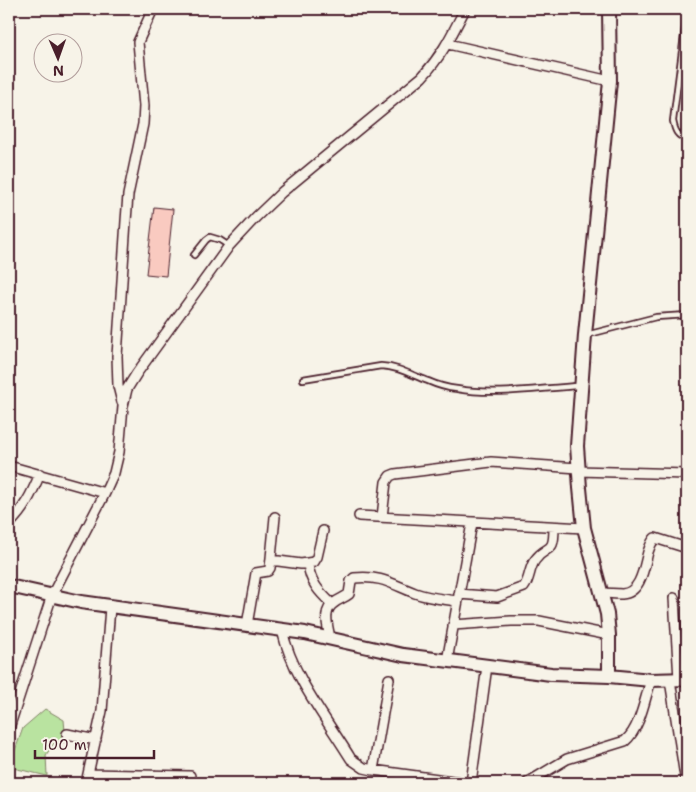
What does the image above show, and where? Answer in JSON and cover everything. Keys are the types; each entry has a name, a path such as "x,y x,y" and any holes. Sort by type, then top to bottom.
{"main road":[{"path":"609,9 610,81 585,335 578,429 578,470 584,528 607,614 609,676"},
{"path":"9,586 110,607 305,632 403,655 551,674 651,680 679,679"}],"street":[{"path":"122,406 117,372 120,299 128,196 143,124 144,106 138,42 153,9"},
{"path":"9,728 52,596 114,474 119,452 122,406 126,390 229,246 282,192 422,77 436,62 448,44 465,9"},
{"path":"448,44 610,81"},
{"path":"382,517 387,479 390,476 403,472 490,462 578,470 687,474"},
{"path":"9,466 105,493"},
{"path":"9,524 27,503 40,474"},
{"path":"359,516 584,528"},
{"path":"247,625 256,573 268,571 270,568 275,517"},
{"path":"447,660 472,523"},
{"path":"330,638 326,616 328,610 332,604 349,594 351,581 354,578 362,577 389,581 414,592 458,598 497,597 524,587 535,560 553,544 554,527"},
{"path":"271,560 308,564 314,562 318,557 323,531"},
{"path":"602,593 622,594 636,586 651,544 655,538 687,548"},
{"path":"308,564 309,573 314,585 332,604"},
{"path":"674,598 686,783"},
{"path":"86,783 102,710 110,607"},
{"path":"453,625 539,621 609,636"},
{"path":"282,630 295,669 352,759 364,768 373,770 467,783"},
{"path":"471,783 488,666"},
{"path":"373,770 389,679"},
{"path":"528,783 558,763 625,741 631,736 636,727 651,680"},
{"path":"67,734 96,740"},
{"path":"88,774 190,776 191,783"}],"lane":[{"path":"687,12 684,58 673,121 674,131 680,137 687,139"},
{"path":"194,255 210,237 220,240 229,246"},
{"path":"585,335 656,317 687,315"},
{"path":"303,379 381,366 405,370 428,382 470,391 487,392 581,386"}],"green space":[{"path":"45,709 64,720 66,742 54,743 46,755 47,776 9,767 23,728"}],"building":[{"path":"154,207 173,209 166,276 146,274"}]}
